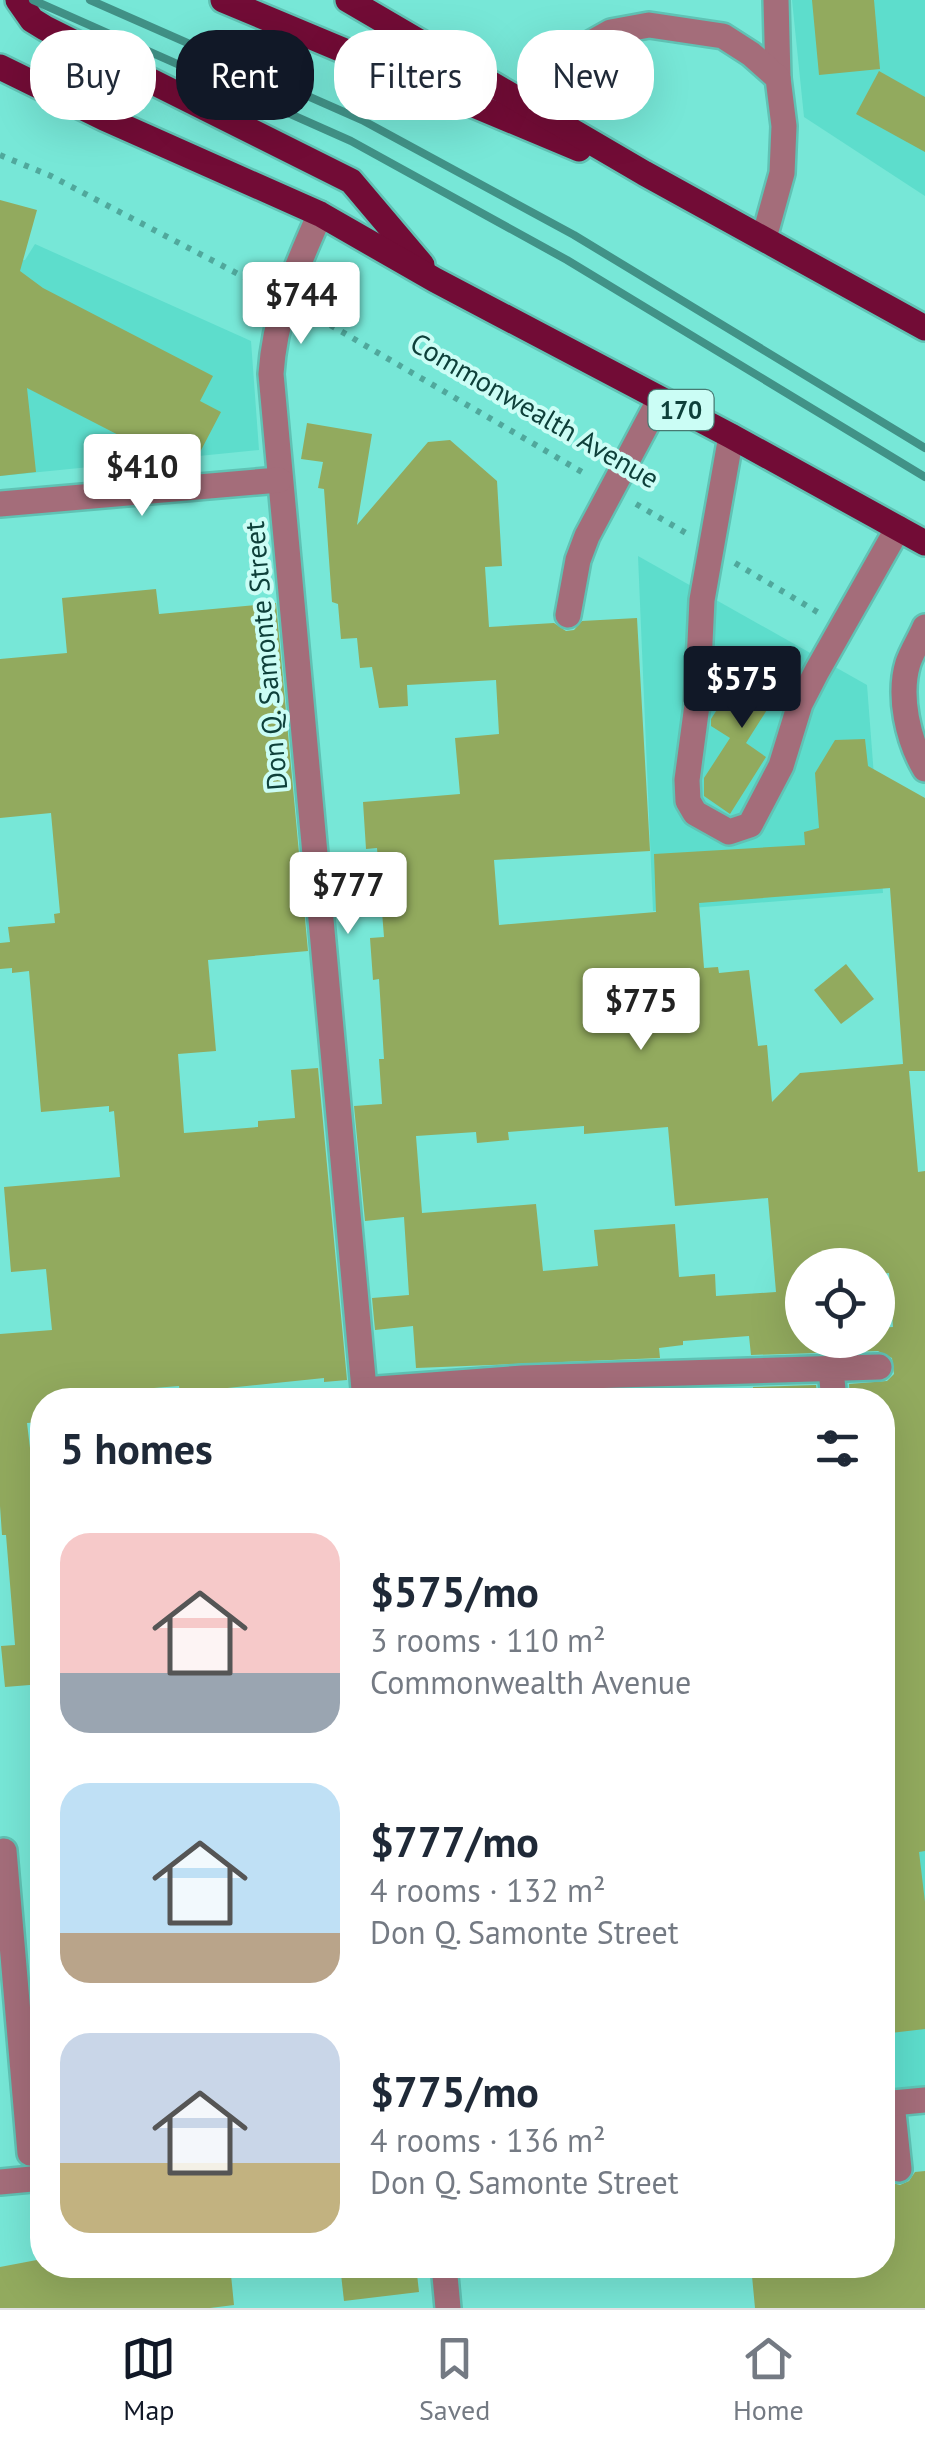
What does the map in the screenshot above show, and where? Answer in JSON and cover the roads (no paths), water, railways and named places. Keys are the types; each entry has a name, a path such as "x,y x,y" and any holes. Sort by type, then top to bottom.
{"main road":[{"path":"18,0 32,20 45,28 352,181 434,280"},
{"path":"222,0 517,114"},
{"path":"348,0 517,111"},
{"name":"170","path":"0,67 320,214 434,280 925,543"},
{"path":"531,120 644,173 925,328"}],"street":[{"path":"764,238 782,173 784,126 776,0"},
{"path":"624,30 649,26 723,36 778,78"},
{"name":"Don Q. Samonte Street","path":"320,214 284,298 274,336 272,374 363,1388"},
{"path":"568,616 578,560 660,399"},
{"path":"731,436 702,600 697,705 686,780 688,801 695,813 728,832 750,825 780,766 800,704 898,528"},
{"path":"0,504 279,480"},
{"path":"925,627 907,666 905,696 908,730 925,769"},
{"path":"429,1388 522,1378 878,1366"},
{"path":"831,1370 833,1388"},
{"path":"4,1851 30,2153"},
{"path":"895,2103 925,2100"},
{"path":"895,2151 898,2169"},
{"path":"0,2182 30,2179"},
{"path":"445,2278 448,2308"}],"railway":[{"path":"33,0 351,141 567,260 925,477"},
{"path":"90,0 362,120 574,235 925,448"}]}
